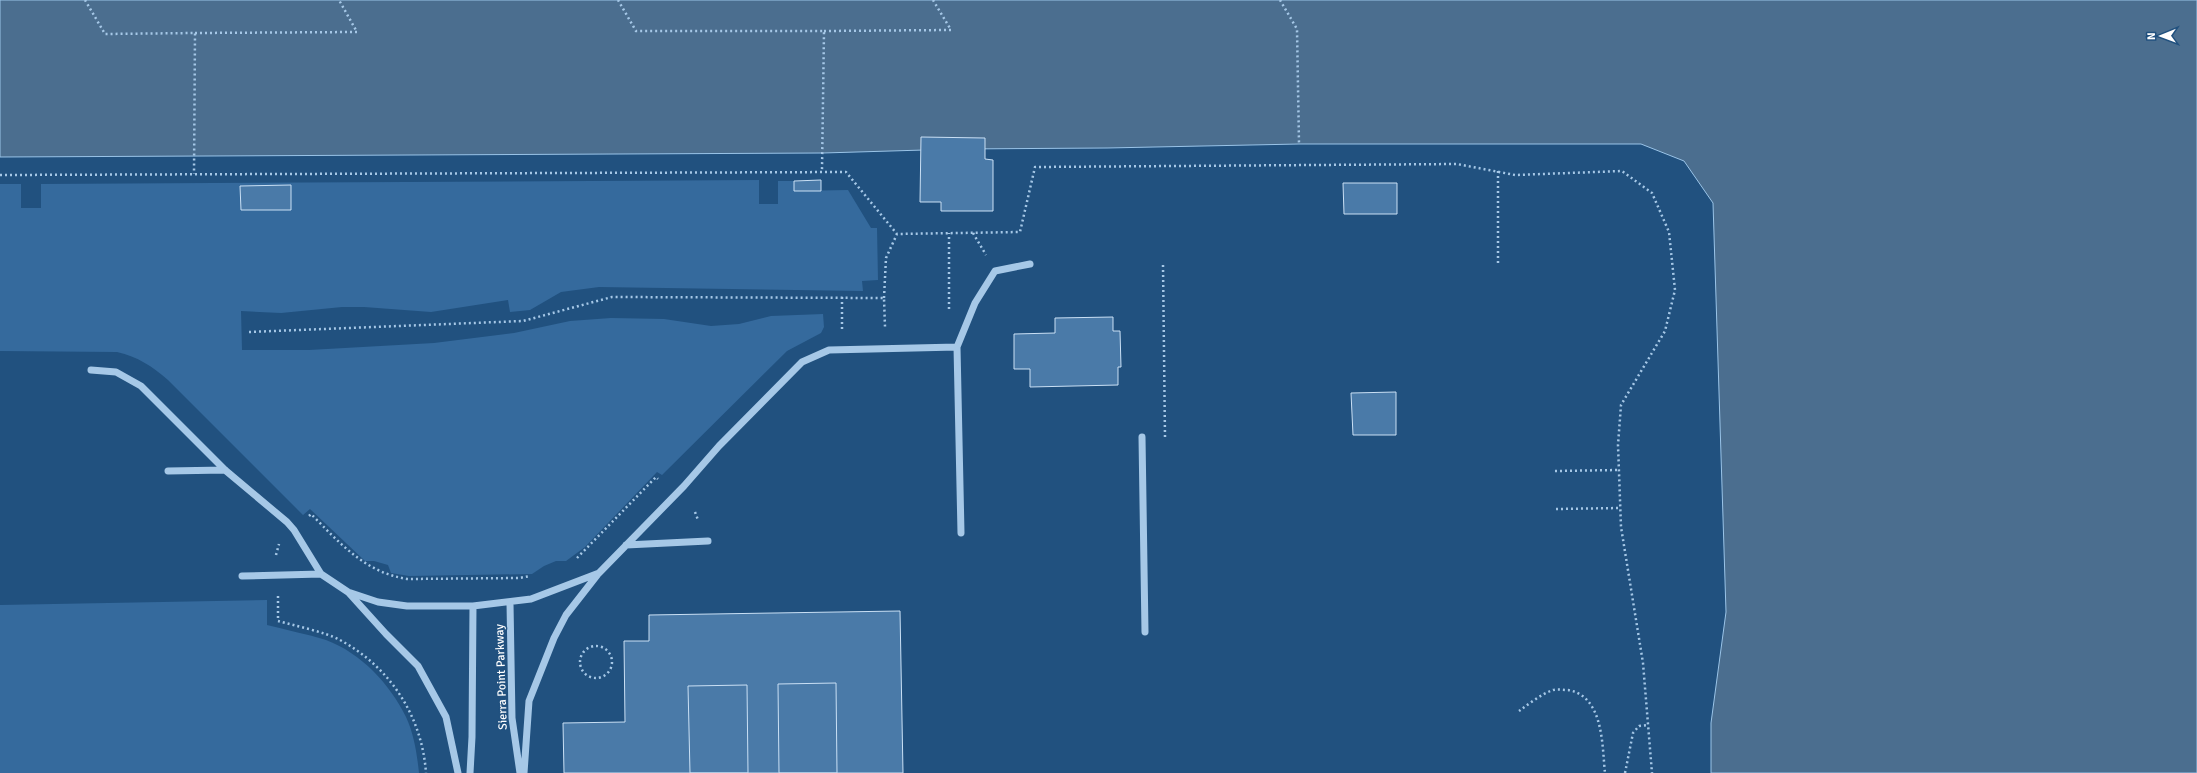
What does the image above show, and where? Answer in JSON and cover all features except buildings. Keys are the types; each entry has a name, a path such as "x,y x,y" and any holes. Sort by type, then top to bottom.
{"street":[{"path":"961,533 957,347 975,304 995,271 1030,264"},
{"path":"524,773 529,701 554,638 566,615 599,573 684,486 718,446 802,362 829,350 957,347"},
{"path":"91,370 116,372 141,386 225,470 287,522 294,530 321,574 348,592 386,634 418,666 446,717 458,773"},
{"path":"1142,437 1145,632"},
{"path":"168,471 225,470"},
{"path":"626,545 708,541"},
{"path":"348,592 378,602 407,606 473,606 510,603 531,599 599,573"},
{"path":"242,576 321,574"},
{"name":"Sierra Point Parkway","path":"510,603 512,718 520,773"},
{"path":"470,773 472,738 473,606"}],"path":[{"path":"85,0 105,34 357,32 338,0"},
{"path":"618,0 636,31 951,30 933,0"},
{"path":"1280,0 1297,29 1299,144"},
{"path":"822,170 824,31"},
{"path":"194,174 195,33"},
{"path":"897,234 1020,232 1035,167 1457,164 1515,174 1622,171 1652,194 1669,232 1675,290 1665,331 1621,405 1619,470 1621,527 1642,663 1652,773"},
{"path":"0,175 822,170 846,172 897,234"},
{"path":"1498,171 1498,263"},
{"path":"949,233 949,312"},
{"path":"890,327 883,327 886,258 897,234"},
{"path":"1163,264 1165,437"},
{"path":"248,332 523,321 612,297 884,298"},
{"path":"842,297 843,349"},
{"path":"1555,471 1619,470"},
{"path":"575,560 656,477 658,479"},
{"path":"1556,509 1620,508"},
{"path":"695,512 698,520"},
{"path":"309,516 311,514 360,561 392,577 424,579 519,578 533,575"},
{"path":"276,553 280,544"},
{"path":"279,603 278,620 339,639 367,658 393,683 416,721 426,773"},
{"path":"596,646 606,649 612,662 608,672 599,677 588,676 581,668 580,662 583,652 586,649 596,646"},
{"path":"1519,711 1555,690 1572,691 1581,695 1589,702 1599,725 1605,773"},
{"path":"1625,773 1633,733 1639,726 1648,725"}],"shaded area":[{"path":"0,0 2197,0 2197,773 1711,773 1711,723 1726,612 1713,203 1684,161 1641,144 1299,144 958,149 823,153 0,157"},
{"path":"759,180 759,204 778,204 778,181 794,181 795,191 848,190 871,228 877,228 878,280 862,281 863,291 599,287 561,292 530,310 510,312 508,300 431,312 364,307 342,307 281,313 241,311 242,350 309,350 434,343 514,333 570,321 611,318 664,319 711,326 739,324 771,316 823,314 824,327 821,333 787,351 662,475 657,472 585,547 566,561 556,561 544,566 532,574 409,576 391,573 388,565 374,561 365,561 310,509 303,515 168,380 156,370 144,363 117,352 0,351 0,184 21,184 21,208 41,208 41,184"},
{"path":"267,600 267,625 326,640 339,646 362,661 383,682 392,693 409,724 415,744 419,773 0,773 0,605"}]}
